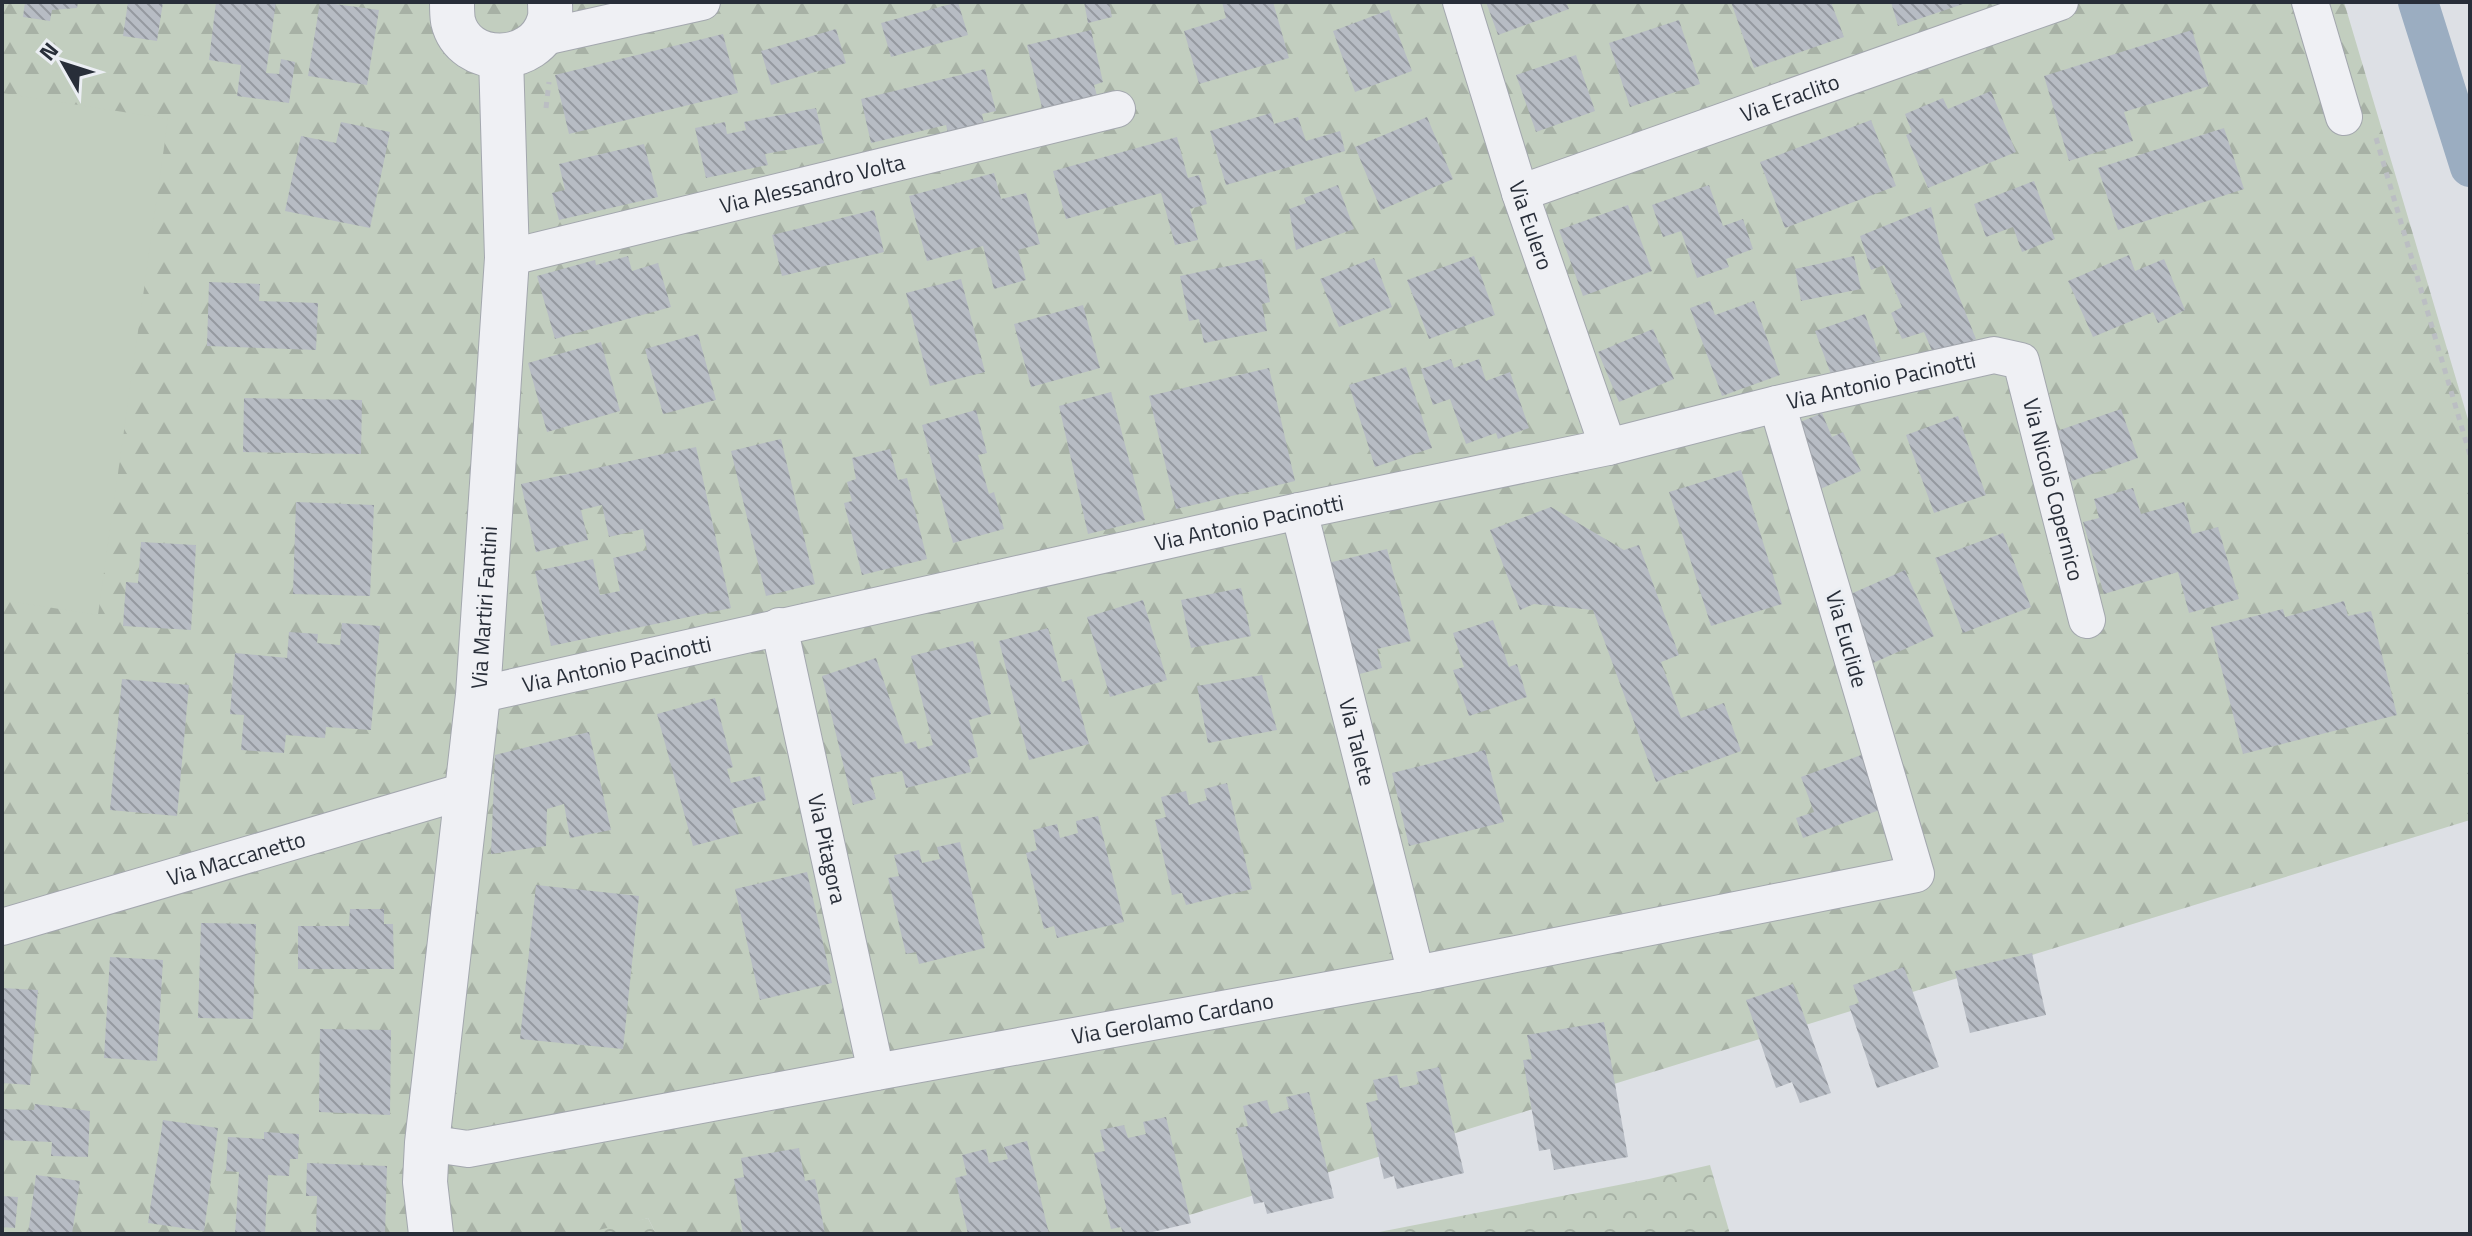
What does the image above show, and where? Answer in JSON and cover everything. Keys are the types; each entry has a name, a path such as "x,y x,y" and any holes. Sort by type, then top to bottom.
{"street":[{"path":"452,2 453,23 467,44 486,55 501,57 523,52 545,20 702,2"},
{"name":"Via Eulero","path":"1461,2 1520,193 1608,447"},
{"name":"Via Eraclito","path":"1520,193 2060,2"},
{"path":"2310,2 2358,123"},
{"name":"Via Martiri Fantini","path":"426,1225 428,1150 450,927 478,695 507,258 501,57"},
{"name":"Via Alessandro Volta","path":"507,258 1117,109"},
{"name":"Via Antonio Pacinotti","path":"478,695 1299,511 1608,447 1777,404 1994,355 2021,361"},
{"name":"Via Nicolò Copernico","path":"2021,361 2087,620"},
{"name":"Via Euclide","path":"1777,404 1916,874"},
{"name":"Via Talete","path":"1299,511 1416,974"},
{"name":"Via Pitagora","path":"779,626 876,1072"},
{"name":"Via Maccanetto","path":"2,927 468,790"},
{"name":"Via Gerolamo Cardano","path":"428,1150 468,1149 1416,974 1916,874"},
{"path":"428,1150 451,1198 462,1234"}],"path":[{"path":"2358,123 2470,455"}],"green space":[{"path":"2,2 2344,2 2470,426 2470,820 1128,1234 656,1234 648,1218 597,1234 2,1234"},
{"path":"2,93 168,119 98,615 2,600"},
{"path":"1710,1165 1730,1234 1369,1234 1649,1179"},
{"path":"648,1218 656,1234 582,1234"}],"building":[{"path":"25,2 78,2 77,8 52,10 50,21 23,17"},
{"path":"128,2 163,2 157,41 123,36"},
{"path":"216,2 276,2 266,73 279,74 281,59 295,62 289,103 237,96 241,65 209,60"},
{"path":"320,2 379,10 367,85 308,76"},
{"path":"958,2 968,35 891,57 881,23"},
{"path":"1084,2 1109,2 1112,17 1088,23"},
{"path":"1222,2 1273,2 1289,58 1199,84 1184,31 1226,18"},
{"path":"1486,2 1566,2 1569,9 1498,35"},
{"path":"1731,2 1831,2 1844,37 1754,68"},
{"path":"1891,2 1966,2 1966,3 1898,26"},
{"path":"1389,10 1412,71 1355,92 1333,31"},
{"path":"1679,20 1700,84 1630,107 1609,43"},
{"path":"836,29 846,63 771,85 761,51"},
{"path":"1091,30 1103,82 1094,85 1099,103 1044,116 1027,45"},
{"path":"2192,30 2209,86 2124,112 2133,141 2069,161 2044,76"},
{"path":"723,34 738,93 569,134 555,75"},
{"path":"1576,55 1595,111 1536,132 1516,75"},
{"path":"985,69 996,111 982,114 985,128 949,137 946,125 871,143 861,99"},
{"path":"1991,91 2016,152 1928,188 1906,135 1912,132 1905,114 1943,98 1948,109"},
{"path":"816,108 824,143 765,154 768,165 706,178 695,128 725,122 727,134 746,130 744,122"},
{"path":"1271,113 1274,124 1298,117 1306,141 1340,131 1345,151 1226,185 1210,131"},
{"path":"1427,117 1453,179 1381,210 1355,147"},
{"path":"1871,120 1896,186 1785,228 1760,162"},
{"path":"341,122 390,132 370,228 285,211 301,136 336,143"},
{"path":"2224,128 2244,189 2118,230 2098,168"},
{"path":"1177,137 1188,178 1199,175 1207,204 1190,209 1198,240 1175,245 1161,193 1066,219 1053,171"},
{"path":"644,144 658,197 559,220 552,193 565,190 559,164"},
{"path":"994,173 1001,199 1026,193 1040,244 1018,250 1026,280 994,289 983,246 927,261 909,196"},
{"path":"2034,181 2055,239 2022,252 2013,227 1986,237 1974,204"},
{"path":"1338,185 1354,229 1296,250 1289,209 1306,203 1304,198"},
{"path":"1709,185 1723,226 1743,219 1753,249 1726,259 1729,267 1697,278 1681,231 1663,237 1652,205"},
{"path":"1628,205 1652,271 1583,296 1559,230"},
{"path":"1931,207 1941,251 1976,339 1935,358 1924,332 1902,339 1891,313 1902,307 1884,265 1871,270 1860,236"},
{"path":"874,210 884,252 782,276 772,235"},
{"path":"2129,255 2135,271 2164,259 2185,310 2158,323 2153,312 2093,337 2068,281"},
{"path":"628,256 632,271 658,263 671,307 555,339 537,276 595,260 596,265"},
{"path":"1474,256 1495,315 1429,339 1407,280"},
{"path":"1854,256 1861,289 1801,301 1795,269"},
{"path":"1374,258 1392,307 1339,327 1320,279"},
{"path":"1262,259 1270,302 1262,304 1267,331 1204,343 1199,319 1189,321 1180,276"},
{"path":"961,279 985,372 930,386 906,293"},
{"path":"209,282 260,284 259,301 318,303 316,350 207,346"},
{"path":"1710,301 1715,315 1754,301 1780,375 1722,396 1690,308"},
{"path":"1083,305 1100,368 1031,387 1014,324"},
{"path":"1865,314 1881,360 1832,377 1815,331"},
{"path":"1653,329 1674,379 1619,402 1598,352"},
{"path":"698,334 716,400 663,414 645,349"},
{"path":"601,342 620,411 547,432 528,363"},
{"path":"1451,359 1454,368 1479,359 1486,381 1510,372 1529,428 1498,439 1496,433 1466,444 1450,399 1433,405 1421,369"},
{"path":"1406,367 1432,448 1375,467 1349,385"},
{"path":"1269,368 1295,481 1176,509 1149,396"},
{"path":"1111,392 1145,520 1088,534 1059,406"},
{"path":"244,398 362,400 361,454 243,452"},
{"path":"2121,409 2138,458 2072,481 2054,432"},
{"path":"976,410 987,453 978,455 989,494 994,492 1004,529 953,543 922,425"},
{"path":"1822,413 1832,437 1843,432 1861,471 1809,494 1781,430"},
{"path":"1958,416 1986,495 1934,513 1906,435"},
{"path":"781,439 815,584 766,596 731,451"},
{"path":"696,447 731,608 551,646 535,571 593,559 600,595 620,591 613,558 647,550 643,529 609,537 602,505 581,510 588,540 536,552 521,484"},
{"path":"890,449 898,480 907,478 927,559 862,575 844,503 852,501 847,482 856,479 852,458"},
{"path":"1741,470 1782,604 1711,626 1669,492"},
{"path":"2133,488 2141,514 2184,502 2192,534 2218,527 2239,599 2189,613 2178,572 2104,594 2083,522 2099,518 2094,499"},
{"path":"296,502 374,505 370,596 293,594"},
{"path":"1551,507 1624,550 1639,545 1679,655 1661,662 1681,718 1724,703 1741,751 1656,782 1593,610 1534,604 1520,610 1490,530"},
{"path":"2003,533 2031,607 1963,633 1935,558"},
{"path":"141,542 196,545 191,630 123,626 126,582 138,583"},
{"path":"1387,549 1411,641 1377,649 1382,668 1356,675 1328,563"},
{"path":"1905,570 1934,636 1873,663 1844,597"},
{"path":"1241,588 1251,636 1191,648 1181,600"},
{"path":"1143,600 1167,680 1110,697 1087,617"},
{"path":"2344,601 2348,616 2371,611 2397,715 2243,754 2211,627 2283,609 2285,617"},
{"path":"1493,620 1509,667 1517,664 1527,697 1469,716 1453,670 1464,667 1453,633"},
{"path":"342,623 380,626 371,730 326,727 325,738 286,735 284,753 241,750 244,715 230,714 235,653 287,658 289,632 318,634 317,643 340,645"},
{"path":"1048,628 1062,682 1072,679 1089,744 1029,760 999,641"},
{"path":"973,641 991,714 969,720 978,757 968,760 971,772 906,788 902,771 870,778 876,799 853,805 822,676 876,658 905,744 916,741 918,749 933,745 911,656"},
{"path":"1262,675 1277,730 1208,743 1197,686"},
{"path":"122,679 189,685 177,816 110,810"},
{"path":"715,698 733,767 727,769 731,783 760,776 766,800 732,809 739,834 693,846 657,714"},
{"path":"589,732 611,830 570,838 564,804 547,809 546,846 491,854 495,755"},
{"path":"1485,750 1504,822 1409,846 1392,773"},
{"path":"1864,754 1885,808 1803,838 1796,818 1814,812 1801,777"},
{"path":"1227,783 1252,889 1186,905 1182,893 1172,895 1155,820 1166,817 1161,797 1186,791 1189,805 1207,800 1204,789"},
{"path":"1098,816 1124,922 1057,938 1054,926 1044,929 1026,853 1037,850 1033,830 1057,824 1060,838 1078,833 1076,821"},
{"path":"960,842 985,948 919,964 916,952 906,954 888,878 899,876 894,855 919,850 922,863 940,859 937,847"},
{"path":"807,872 832,983 760,1000 735,889"},
{"path":"536,885 639,896 623,1049 520,1039"},
{"path":"350,909 384,909 384,924 393,924 394,969 298,969 298,926 349,926"},
{"path":"201,923 256,924 253,1019 198,1018"},
{"path":"2032,953 2046,1015 1970,1033 1955,971"},
{"path":"110,957 163,960 157,1061 104,1058"},
{"path":"1904,967 1939,1067 1877,1088 1849,1006 1859,1003 1853,985"},
{"path":"1793,984 1831,1093 1800,1103 1792,1082 1776,1088 1746,1000"},
{"path":"2,988 38,990 30,1085 2,1083"},
{"path":"1604,1022 1628,1157 1554,1170 1550,1149 1539,1151 1523,1060 1532,1059 1527,1035"},
{"path":"320,1029 391,1030 390,1115 319,1112"},
{"path":"1439,1067 1464,1173 1397,1189 1394,1176 1384,1179 1366,1103 1378,1100 1373,1080 1397,1075 1400,1088 1419,1084 1416,1072"},
{"path":"1309,1092 1334,1198 1267,1214 1264,1202 1254,1204 1236,1128 1248,1126 1243,1106 1267,1100 1271,1114 1289,1109 1286,1097"},
{"path":"35,1104 90,1111 88,1157 51,1156 52,1142 2,1140 2,1109 34,1110"},
{"path":"1166,1117 1191,1223 1144,1234 1123,1234 1121,1227 1111,1229 1094,1153 1105,1151 1100,1130 1124,1125 1128,1138 1146,1134 1143,1122"},
{"path":"163,1120 218,1128 204,1231 148,1223"},
{"path":"264,1132 299,1134 298,1159 290,1159 289,1176 268,1175 265,1234 235,1234 239,1172 226,1171 228,1137 264,1139"},
{"path":"1027,1141 1049,1234 968,1234 955,1178 967,1175 962,1155 986,1149 989,1163 1008,1159 1004,1147"},
{"path":"799,1148 805,1181 815,1179 825,1234 743,1234 734,1179 744,1177 741,1158"},
{"path":"307,1163 387,1166 385,1234 316,1234 317,1196 306,1196"},
{"path":"36,1175 80,1181 72,1234 28,1234"},
{"path":"2,1196 18,1197 15,1228 2,1227"}],"waterway":[{"path":"2418,2 2470,167"}]}
